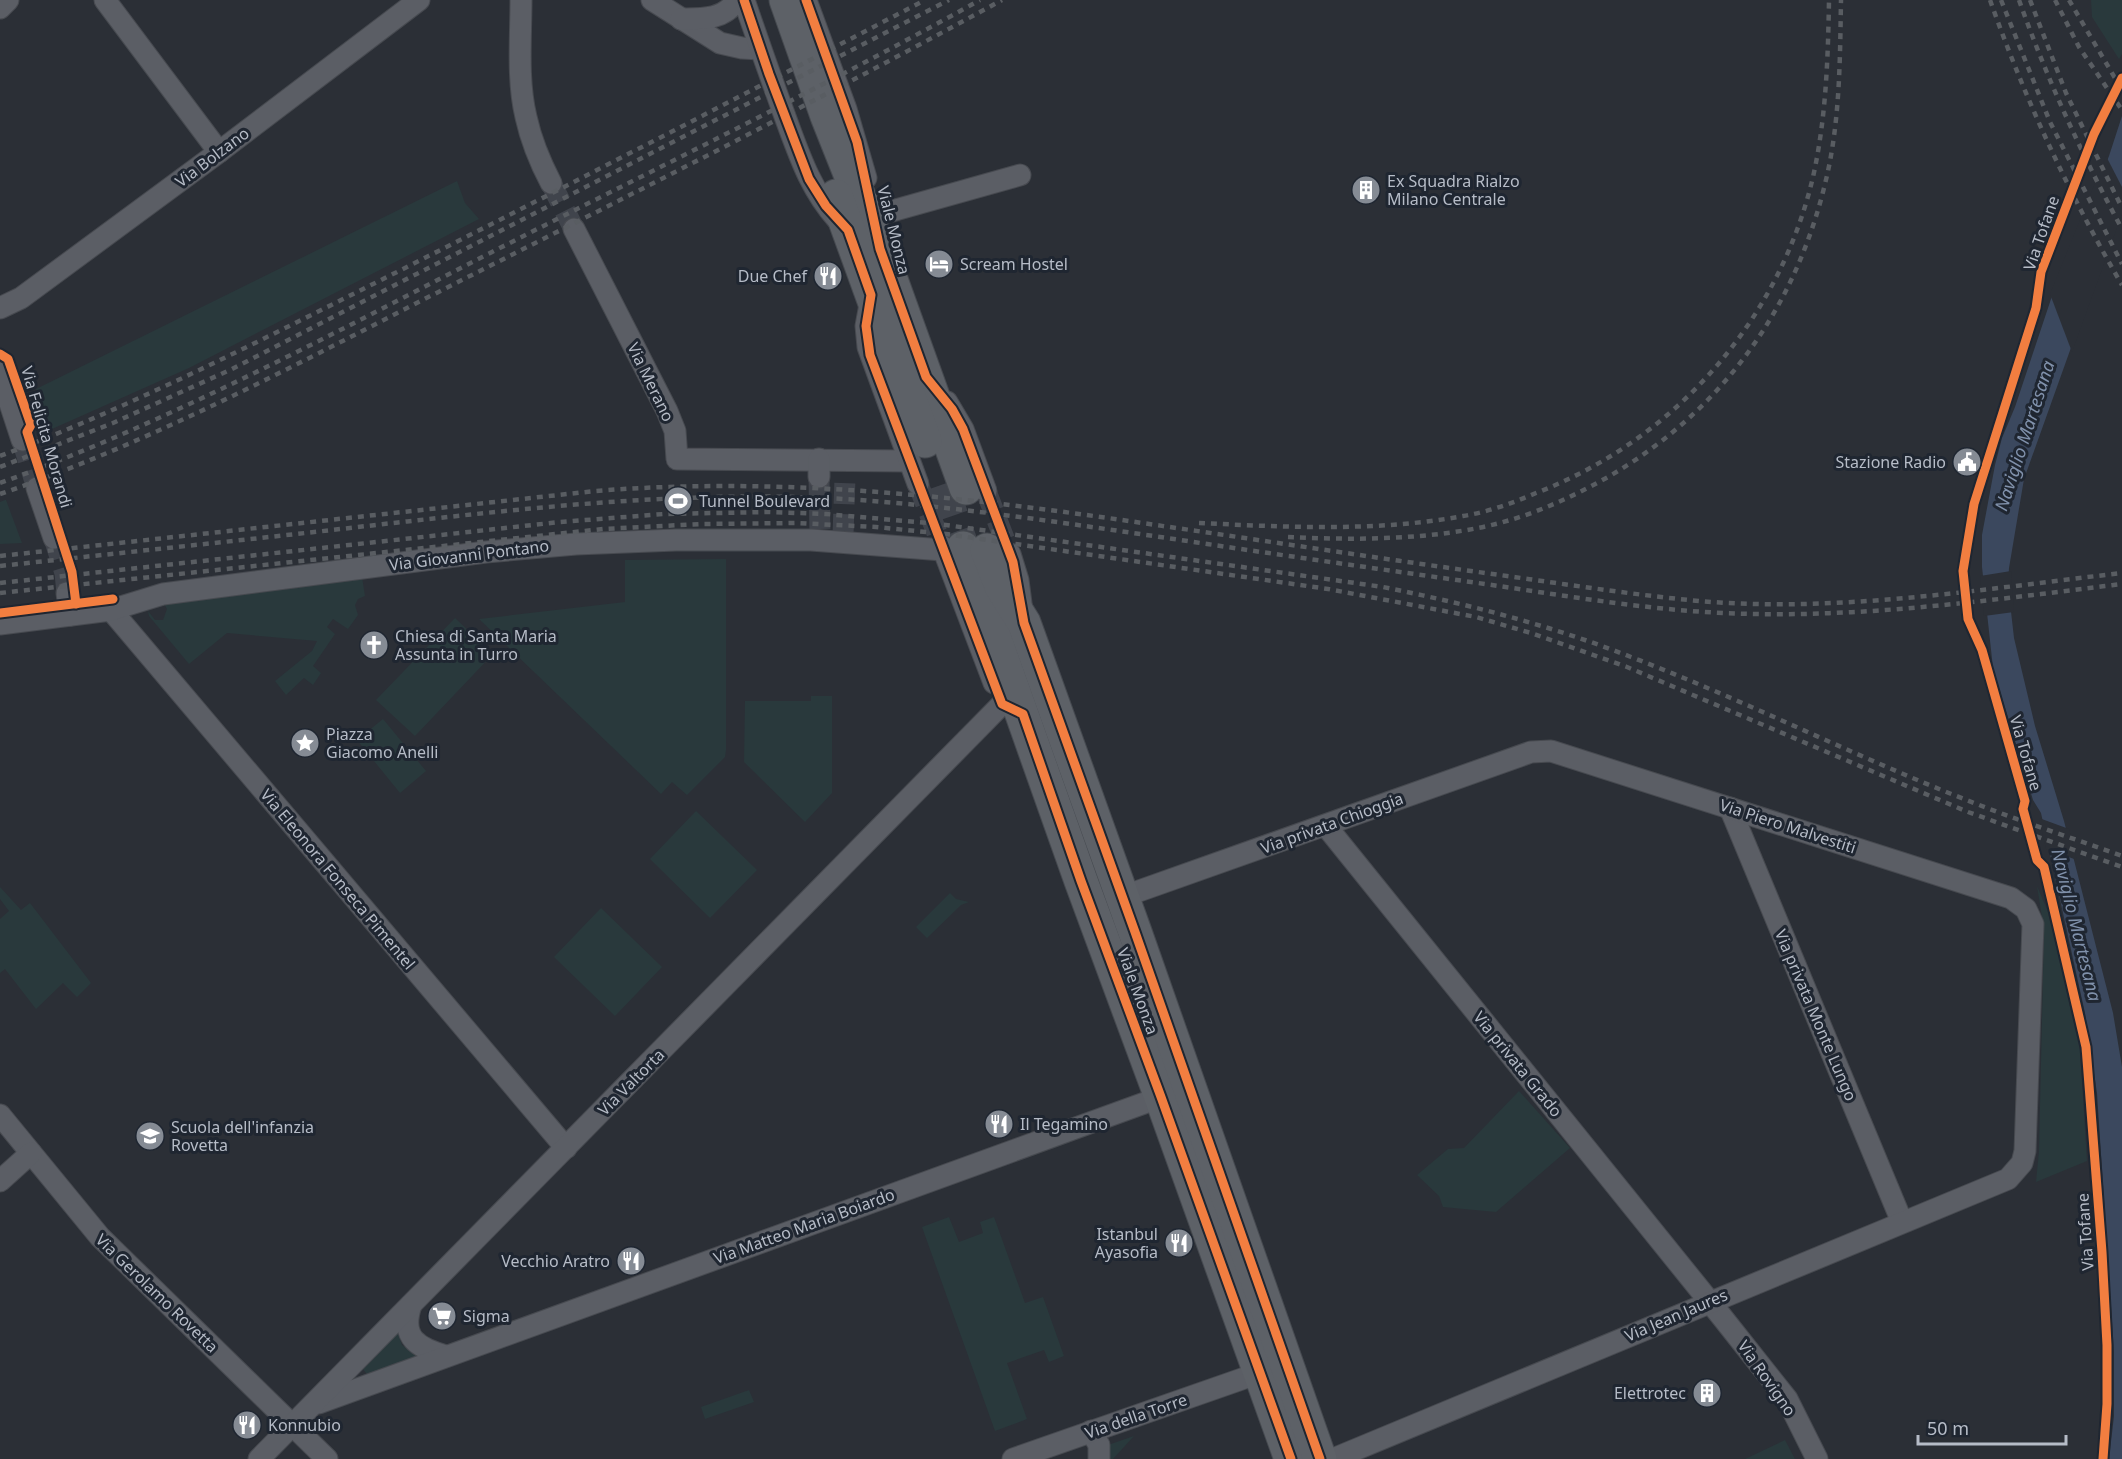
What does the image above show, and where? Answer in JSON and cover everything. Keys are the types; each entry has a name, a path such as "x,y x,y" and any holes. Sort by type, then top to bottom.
{"main road":[{"name":"Viale Monza","path":"765,0 861,223 872,296 953,487"},
{"name":"Viale Monza","path":"786,0 827,117 880,249 926,377 953,487"},
{"name":"Viale Monza","path":"969,550 1001,586 1024,623 1122,897 1176,1092 1259,1373 1291,1459"},
{"name":"Viale Monza","path":"969,550 1012,709 1091,908 1176,1092 1320,1459"},
{"path":"1091,908 1122,897"}],"street":[{"path":"0,8 8,0"},
{"path":"105,0 219,152"},
{"name":"Via Bolzano","path":"0,308 21,298 219,152 419,0"},
{"path":"521,0 523,103 531,139 550,183"},
{"path":"652,0 720,43 760,49"},
{"path":"681,19 704,19 718,16 728,11 737,0"},
{"name":"Viale Monza","path":"744,0 809,179 826,206 861,223 880,249"},
{"name":"Viale Monza","path":"806,0 853,129 861,223"},
{"path":"861,223 1020,175"},
{"name":"Via Merano","path":"574,229 669,416 675,431 677,459 845,469 909,461"},
{"path":"872,296 866,326 868,347 909,461 953,487"},
{"name":"Via Felicita Morandi","path":"0,373 22,440"},
{"name":"Via Felicita Morandi","path":"37,488 54,538"},
{"name":"Via Giovanni Pontano","path":"0,624 111,610 163,594 557,545 820,537 969,550"},
{"path":"67,593 70,615"},
{"name":"Via Eleonora Fonseca Pimentel","path":"111,610 566,1148"},
{"name":"Via Valtorta","path":"259,1459 566,1148 1012,709"},
{"name":"Via privata Chioggia","path":"1122,897 1541,750"},
{"name":"Via Piero Malvestiti","path":"1541,750 1551,751 2011,898 2026,909 2033,924 2033,936 2025,1151 2022,1163 2017,1170"},
{"name":"Via privata Monte Lungo","path":"1730,808 1902,1222"},
{"name":"Via privata Grado","path":"1326,826 1709,1302"},
{"name":"Via Matteo Maria Boiardo","path":"313,1405 1176,1092"},
{"name":"Via Gerolamo Rovetta","path":"0,1115 100,1237 327,1459"},
{"path":"0,1181 31,1153"},
{"name":"Via Jean Jaures","path":"1333,1459 2008,1179 2017,1170"},
{"name":"Via Rovigno","path":"1709,1302 1786,1399 1817,1459"},
{"path":"411,1305 406,1319 408,1330 421,1347 446,1356"},
{"name":"Via della Torre","path":"1013,1459 1259,1373"},
{"path":"1091,1431 1100,1445 1099,1459"}],"shaded area":[{"path":"2091,0 2122,0 2122,54 2119,59 2092,17"},
{"path":"457,181 465,203 479,219 189,368 52,429 36,389"},
{"path":"6,500 22,543 0,544 0,502"},
{"path":"726,559 725,757 687,795 672,782 661,794 479,619 625,602 625,560"},
{"path":"362,577 365,596 358,599 355,605 358,615 348,629 333,619 327,627 335,634 313,666 321,673 313,685 304,678 286,695 275,681 312,651 317,641 227,633 189,664 149,616 148,611 155,620 163,620 167,609 163,602"},
{"path":"455,618 493,654 415,736 376,700"},
{"path":"811,696 832,696 832,793 805,822 744,762 745,701 811,701"},
{"path":"383,719 426,771 400,793 357,740"},
{"path":"696,811 757,870 710,918 650,859"},
{"path":"2037,886 2048,912 2080,1050 2087,1161 2036,1182 2039,1151 2044,930"},
{"path":"0,887 21,910 30,903 91,983 77,997 63,983 36,1009 5,969 0,973 0,919 9,911 0,899"},
{"path":"950,893 956,899 969,902 961,905 927,938 916,927"},
{"path":"601,908 662,967 615,1016 554,957"},
{"path":"1519,1091 1570,1148 1496,1212 1443,1207 1439,1196 1417,1175 1448,1149 1464,1148"},
{"path":"949,1217 959,1242 983,1233 980,1222 994,1217 1025,1303 1043,1297 1064,1356 1049,1362 1044,1350 1007,1363 1027,1419 995,1431 922,1227"},
{"path":"397,1330 402,1345 416,1356 366,1373 363,1369 364,1363"},
{"path":"749,1390 754,1402 705,1419 701,1407"},
{"path":"1134,1436 1113,1459 1107,1459 1108,1445"},
{"path":"1785,1440 1795,1459 1745,1459"}],"water":[{"name":"Naviglio Martesana","path":"2122,116 2122,205 2024,479 2008,585 2014,638 2035,726 2064,821 2113,1013 2122,1067 2122,1459 2109,1459 2114,1416 2114,1352 2097,1093 2085,1013 2041,813 2033,800 1993,668 1982,567 1982,535 2002,438 2015,407 2051,299 2109,156"}],"pier":[{"path":"2106,156 2122,187 2122,214 2072,352 2050,294"},
{"path":"2011,571 2014,612 1984,616 1980,576"},
{"path":"2039,818 2069,829 2077,860 2046,849"}],"tunnel":[{"path":"551,183 574,229"},
{"path":"22,440 37,488"},
{"path":"819,477 820,534"},
{"path":"843,535 845,478"},
{"path":"918,484 942,546"},
{"path":"941,485 963,548"},
{"path":"986,491 1010,554"},
{"path":"54,538 65,573 67,593"}],"railway":[{"path":"0,456 101,415 249,346 925,0"},
{"path":"0,467 113,423 232,369 949,0"},
{"path":"0,483 64,459 188,405 310,345 798,97 980,0"},
{"path":"0,494 118,448 233,396 731,143 1002,0"},
{"path":"1199,523 1298,527 1365,526 1431,521 1482,512 1527,497 1586,470 1633,442 1675,408 1714,370 1747,327 1775,280 1797,230 1813,177 1821,133 1827,67 1829,0"},
{"path":"1288,537 1359,539 1431,535 1478,528 1529,514 1608,477 1650,450 1688,419 1721,385 1751,348 1776,308 1798,265 1815,220 1828,171 1835,129 1839,86 1841,0"},
{"path":"1990,0 2049,146 2122,285"},
{"path":"2001,0 2050,122 2122,264"},
{"path":"2019,0 2066,116 2122,229"},
{"path":"2030,0 2066,93 2122,208"},
{"path":"2055,0 2079,47 2122,110"},
{"path":"2069,0 2122,90"},
{"path":"0,556 595,491 736,486 876,492 1016,506 1419,564 1699,601 1752,604 1858,602 1911,598 2122,573"},
{"path":"0,566 556,506 671,498 786,497 886,502 1009,516 1588,599 1705,612 1757,614 1862,612 1966,603 2122,584"},
{"path":"0,583 560,522 664,514 768,512 826,514 939,524 1383,587 1508,616 1631,657 1964,799 2122,856"},
{"path":"0,593 603,529 701,524 797,523 876,527 946,534 1328,589 1476,617 1531,633 1627,667 1968,812 2122,867"}],"cycle path":[{"path":"744,0 809,179 826,206 848,230 871,295 866,326 870,355 1002,704 1023,714 1081,881 1291,1459"},
{"path":"806,0 857,142 880,249 926,377 952,409 963,429 1013,562 1024,623 1320,1459"},
{"name":"Via Tofane","path":"2103,1459 2107,1404 2107,1345 2086,1047 2044,867 2037,860 2023,809 2025,801 1982,650 1968,619 1963,571 1974,504 2036,308 2041,272 2094,134 2122,78"},
{"path":"0,354 8,359 31,425 27,432 72,572 76,604"},
{"path":"0,613 113,599"}],"place":[{"name":"Ex Squadra Rialzo Milano Centrale","path":"1366,190"},
{"name":"Scream Hostel","path":"939,264"},
{"name":"Due Chef","path":"828,276"},
{"name":"Stazione Radio","path":"1967,462"},
{"name":"Tunnel Boulevard","path":"678,501"},
{"name":"Chiesa di Santa Maria Assunta in Turro","path":"374,645"},
{"name":"Piazza Giacomo Anelli","path":"305,743"},
{"name":"Il Tegamino","path":"999,1124"},
{"name":"Scuola dell'infanzia Rovetta","path":"150,1136"},
{"name":"Istanbul Ayasofia","path":"1179,1243"},
{"name":"Vecchio Aratro","path":"631,1261"},
{"name":"Sigma","path":"442,1316"},
{"name":"Elettrotec","path":"1707,1393"},
{"name":"Konnubio","path":"247,1425"}]}
